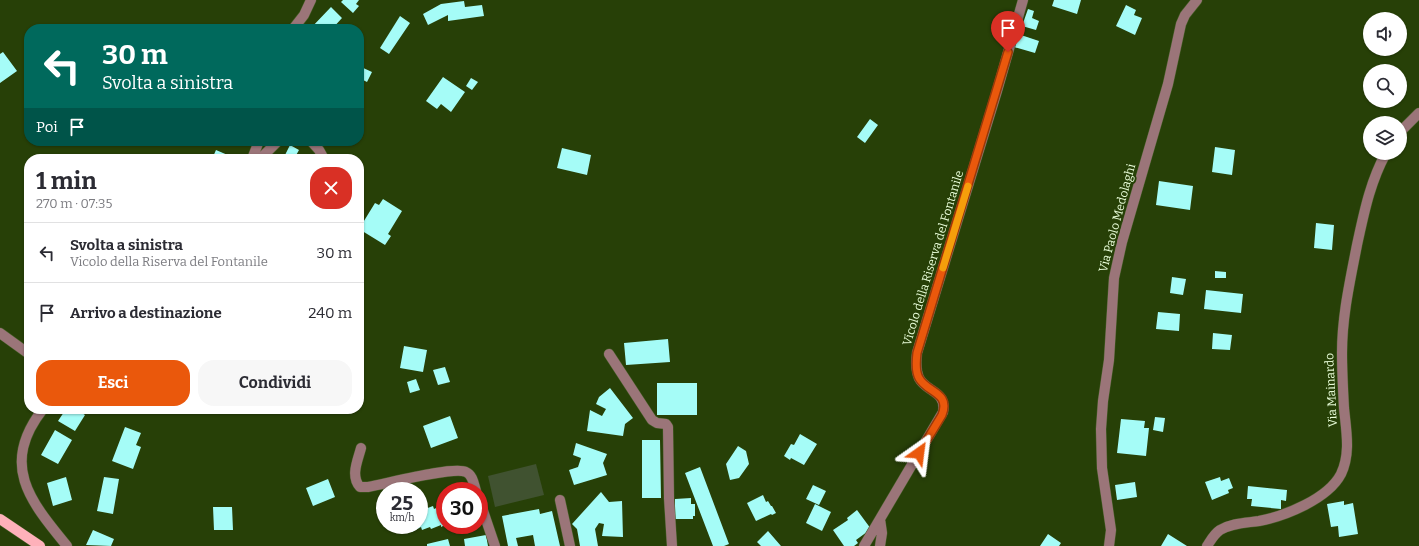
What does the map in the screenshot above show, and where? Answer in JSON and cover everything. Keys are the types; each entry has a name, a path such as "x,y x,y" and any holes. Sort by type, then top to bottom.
{"main road":[{"path":"0,519 40,546"}],"street":[{"path":"298,24 304,15 311,0"},
{"name":"Vicolo della Riserva del Fontanile","path":"864,546 943,412 943,401 940,396 924,384 920,379 917,369 917,353 995,99 1023,0"},
{"name":"Via Paolo Medolaghi","path":"1109,546 1111,530 1102,468 1101,429 1103,401 1109,360 1114,278 1122,242 1168,84 1181,24 1185,15 1197,0"},
{"path":"1407,125 1419,113"},
{"path":"265,154 273,146"},
{"path":"316,146 322,154"},
{"name":"Via Mainardo","path":"1207,546 1214,536 1222,529 1238,524 1270,518 1309,503 1331,487 1342,471 1346,459 1347,448 1342,366 1342,330 1345,303 1368,198 1383,160"},
{"path":"0,333 24,350"},
{"path":"610,354 652,420 657,423 666,424 668,427 672,546"},
{"path":"39,414 31,424 26,435 20,454 20,468 25,486 33,502 67,546"},
{"path":"361,448 355,476 356,482 360,487 368,487 441,472 456,471 466,472 469,474 472,482"},
{"path":"560,500 570,546"},
{"path":"880,519 882,533 880,546"},
{"path":"488,525 495,546"}],"green space":[{"path":"536,464 544,495 495,507 488,476"}],"building":[{"path":"343,0 359,0 356,4 359,6 353,13 341,2"},
{"path":"1054,0 1081,0 1077,14 1052,6"},
{"path":"464,1 465,7 482,5 484,16 448,21 448,15 428,25 423,14 441,4"},
{"path":"1126,5 1136,10 1134,15 1142,18 1135,35 1116,26"},
{"path":"331,7 342,18 337,24 315,24"},
{"path":"1028,9 1034,11 1032,18 1039,21 1036,30 1022,26"},
{"path":"400,16 410,23 389,54 380,48"},
{"path":"1018,34 1039,41 1035,53 1014,47"},
{"path":"3,52 17,71 0,83 0,54"},
{"path":"364,68 372,72 367,82 364,80"},
{"path":"443,77 465,92 451,112 441,104 437,109 426,101"},
{"path":"471,78 478,82 472,90 466,86"},
{"path":"870,119 878,125 865,143 857,137"},
{"path":"290,146 299,150 297,154 286,154"},
{"path":"1215,147 1235,150 1232,175 1212,172"},
{"path":"562,148 591,155 587,175 557,168"},
{"path":"216,150 225,154 214,154"},
{"path":"1159,181 1193,186 1190,210 1156,205"},
{"path":"383,199 402,211 388,234 391,236 385,245 364,232 364,221 375,203 379,205"},
{"path":"1316,223 1334,225 1332,250 1314,248"},
{"path":"1215,271 1226,272 1226,278 1215,278"},
{"path":"1172,277 1186,279 1183,295 1170,293"},
{"path":"1206,290 1243,294 1241,313 1204,309"},
{"path":"1158,312 1180,314 1179,331 1156,329"},
{"path":"1213,333 1232,335 1230,350 1212,349"},
{"path":"668,339 670,362 626,365 624,343"},
{"path":"404,346 427,350 423,372 400,368"},
{"path":"445,367 450,382 438,385 433,370"},
{"path":"416,379 420,390 410,393 407,382"},
{"path":"657,383 697,383 697,415 657,415"},
{"path":"610,388 633,418 625,424 623,436 587,431 590,410 602,416 606,409 596,404 599,397"},
{"path":"63,414 85,415 75,431 58,421"},
{"path":"450,416 458,438 431,448 423,426"},
{"path":"1155,417 1165,418 1163,432 1153,430"},
{"path":"1121,419 1145,421 1144,428 1149,428 1146,456 1117,453"},
{"path":"125,427 141,433 136,445 141,447 133,469 112,461"},
{"path":"55,430 72,440 58,464 41,455"},
{"path":"800,434 817,444 804,465 784,456 791,444 794,445"},
{"path":"642,440 660,440 661,498 642,498"},
{"path":"576,443 607,454 603,463 607,475 574,485 569,470 578,467 581,458 573,455"},
{"path":"738,446 746,451 749,464 739,478 730,480 726,464"},
{"path":"700,467 729,544 724,546 713,546 685,473"},
{"path":"66,477 72,500 53,506 47,483"},
{"path":"104,477 119,479 113,514 97,511"},
{"path":"1220,477 1221,481 1229,478 1233,488 1228,490 1229,493 1212,500 1205,482"},
{"path":"328,479 335,497 313,506 306,488"},
{"path":"1135,482 1137,497 1117,500 1115,485"},
{"path":"813,485 826,491 819,505 806,499"},
{"path":"1248,486 1287,490 1286,501 1281,500 1281,509 1251,506 1252,499 1247,499"},
{"path":"601,492 609,502 622,501 623,537 602,536 604,524 599,523 595,529 598,546 580,546 577,529 572,524"},
{"path":"763,495 766,502 768,501 776,513 756,521 747,503"},
{"path":"691,498 691,504 695,504 695,516 693,516 693,519 675,519 675,499"},
{"path":"1344,501 1344,505 1353,503 1358,534 1339,537 1338,526 1331,527 1327,504"},
{"path":"815,504 831,512 822,531 806,523"},
{"path":"433,506 434,509 436,508 436,527 431,529 430,527 428,528 428,508"},
{"path":"213,507 232,507 233,530 214,530"},
{"path":"539,509 540,514 552,511 560,546 535,546 533,535 516,538 518,546 508,546 502,516"},
{"path":"857,510 871,529 856,540 858,543 854,546 844,546 833,530 848,520 847,518"},
{"path":"93,530 114,539 111,546 86,545"},
{"path":"768,531 781,546 761,546 757,542"},
{"path":"1048,534 1061,543 1059,546 1040,546"},
{"path":"1168,534 1187,546 1161,546"},
{"path":"486,535 488,546 465,546 464,539"},
{"path":"448,539 450,546 427,546 427,544"}],"slow traffic":[{"path":"943,268 968,186"}],"route":[{"path":"919,453 942,415 944,408 943,401 940,396 924,384 920,379 917,372 917,353 1008,52"}]}
